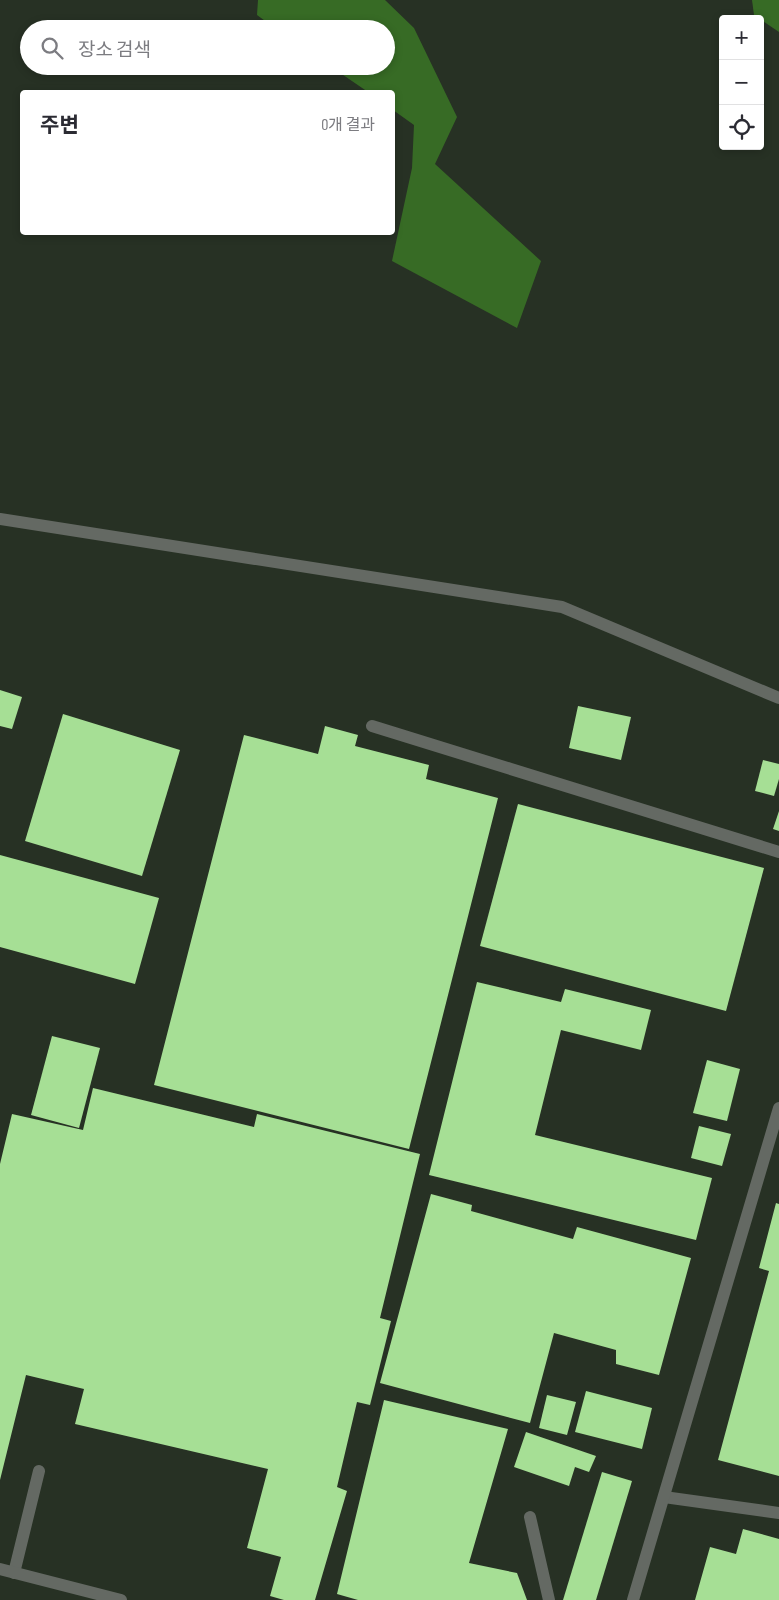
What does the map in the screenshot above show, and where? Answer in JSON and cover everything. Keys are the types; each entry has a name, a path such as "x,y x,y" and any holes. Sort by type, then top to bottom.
{"street":[{"path":"0,519 562,607 779,698"},
{"path":"372,726 779,852"},
{"path":"633,1600 779,1108"},
{"path":"14,1573 40,1471"},
{"path":"664,1497 779,1513"},
{"path":"530,1517 549,1600"},
{"path":"0,1569 120,1600"}],"green space":[{"path":"258,0 385,0 414,28 457,117 435,164 541,261 517,328 392,261 412,168 414,125 395,111 395,90 365,90 343,75 395,75 395,20 264,20 257,15"},
{"path":"752,0 779,0 779,32 764,22 764,15 754,15"}],"building":[{"path":"0,690 22,697 12,729 0,726"},
{"path":"578,706 631,717 621,760 569,748"},
{"path":"63,714 180,750 142,876 25,841"},
{"path":"325,726 358,735 355,746 429,765 426,779 498,798 409,1149 154,1085 244,735 318,754"},
{"path":"763,760 779,764 779,779 774,796 755,791"},
{"path":"518,804 764,868 726,1011 480,946"},
{"path":"779,811 779,831 773,829"},
{"path":"0,855 159,898 135,984 0,947"},
{"path":"477,982 561,1002 565,989 651,1010 641,1050 561,1030 535,1135 712,1178 696,1240 429,1175"},
{"path":"52,1036 100,1048 79,1128 31,1115"},
{"path":"707,1060 740,1069 727,1121 693,1113"},
{"path":"93,1088 254,1127 257,1114 420,1154 380,1318 391,1321 370,1405 357,1402 337,1487 347,1491 315,1600 284,1600 270,1596 281,1557 247,1548 268,1469 75,1424 84,1389 26,1375 0,1480 0,1164 12,1114 83,1130"},
{"path":"699,1126 731,1134 722,1166 691,1158"},
{"path":"431,1194 472,1205 471,1211 573,1239 577,1227 691,1258 659,1375 616,1364 616,1350 554,1333 530,1423 380,1383"},
{"path":"776,1203 779,1204 779,1476 718,1460 769,1271 759,1268"},
{"path":"586,1391 652,1408 642,1449 575,1432"},
{"path":"547,1395 576,1402 567,1435 539,1428"},
{"path":"384,1400 508,1429 469,1563 517,1573 527,1600 358,1600 337,1594"},
{"path":"526,1432 596,1456 589,1472 575,1467 569,1486 514,1467"},
{"path":"602,1472 632,1481 596,1600 563,1600"},
{"path":"743,1529 779,1539 779,1600 695,1600 710,1547 736,1554"}]}
